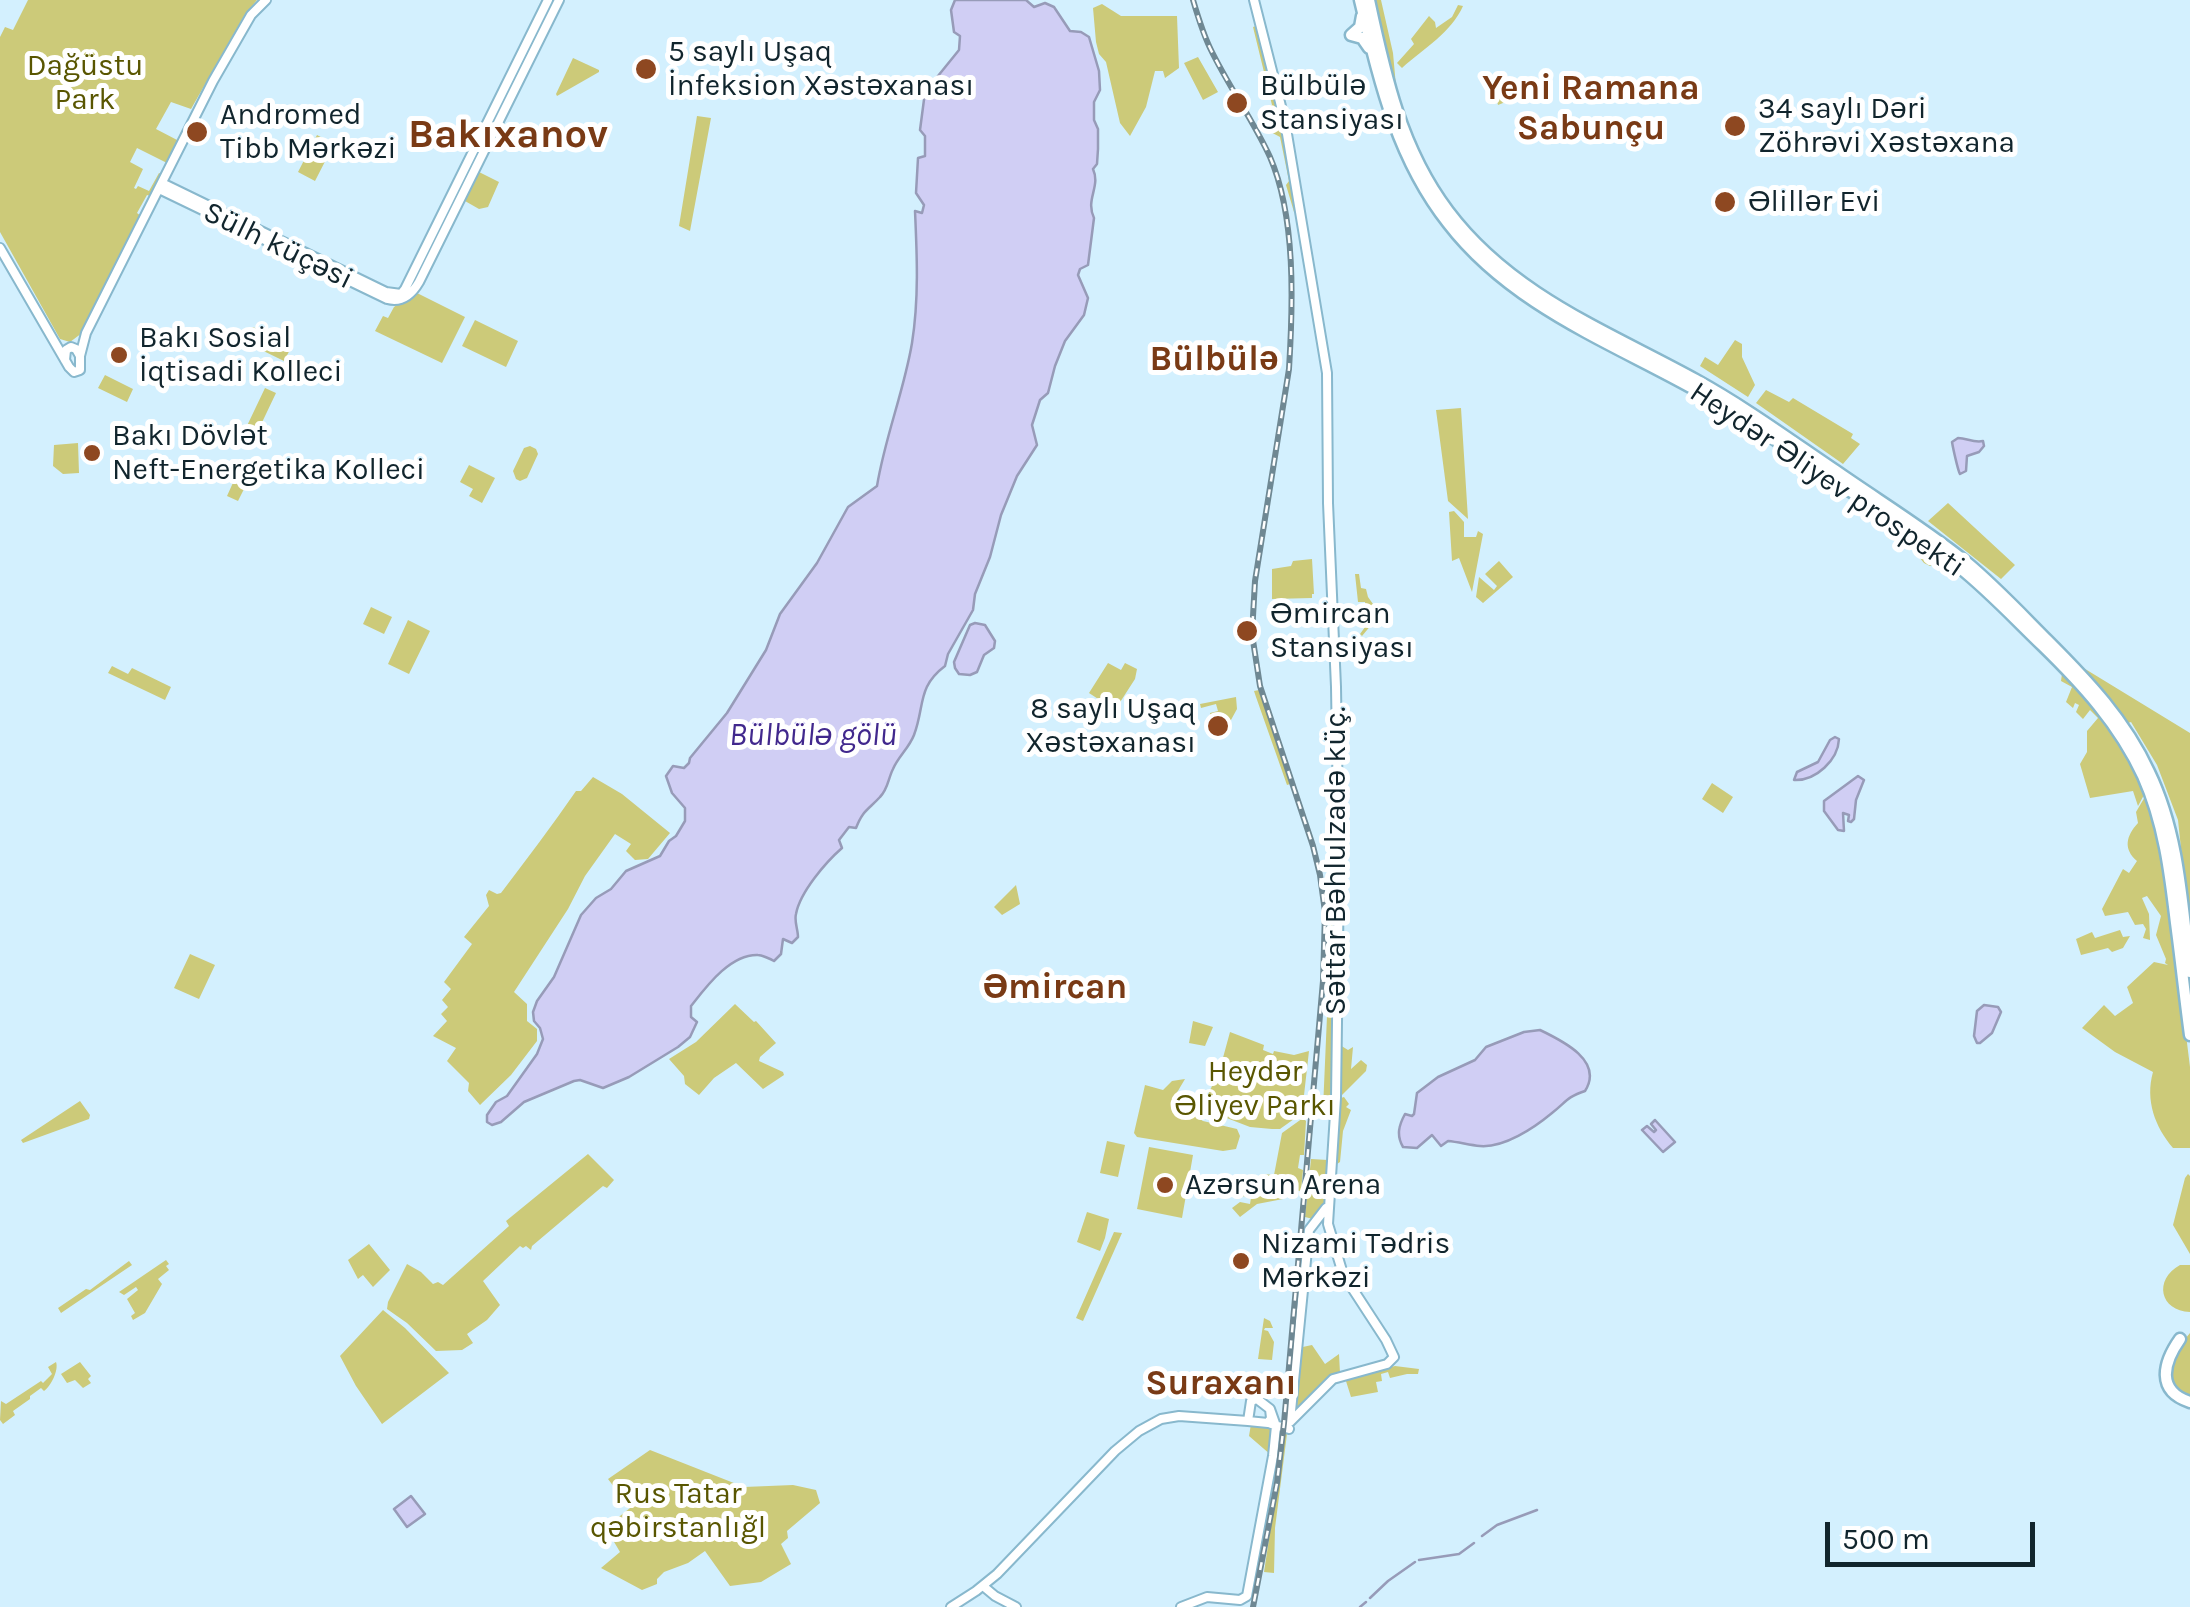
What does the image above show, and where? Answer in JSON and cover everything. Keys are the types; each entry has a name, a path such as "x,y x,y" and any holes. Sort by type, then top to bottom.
{"highway":[{"name":"Heydər Əliyev prospekti","path":"1360,0 1395,131 1441,215 1472,251 1541,307 1730,408 1922,540 1973,578 2098,703 2144,778 2162,830 2190,1035"},
{"path":"1360,0 1361,23 1351,35 1364,40 1375,62"},
{"name":"Heydər Əliyev prospekti","path":"1369,0 1393,99 1410,148 1448,211 1496,263 1568,313 1720,394 1932,538 1991,584 2104,699 2141,755 2164,810 2177,868 2190,972"},
{"path":"2180,1339 2168,1358 2166,1378 2174,1394 2190,1402"}],"main road":[{"path":"65,360 65,352 86,333 218,72 251,15 266,0"},
{"path":"415,280 548,0"},
{"path":"381,292 401,294 415,280 559,0"},
{"name":"Səttar Bəhlulzadə küç.","path":"1254,0 1286,122 1328,374 1328,502 1340,871 1335,1112 1328,1224 1343,1274 1394,1356 1387,1364 1332,1379 1290,1426"},
{"name":"Sülh küçəsi","path":"162,186 396,300 406,296 415,280"},
{"path":"0,248 70,370 76,372 80,368 86,333"},
{"path":"48,332 80,356"},
{"path":"1290,1426 1308,1230 1328,1204"},
{"path":"1316,1220 1324,1219 1328,1224"},
{"path":"1230,1419 1242,1413 1252,1400 1258,1400 1279,1422 1290,1426"},
{"path":"1248,1421 1249,1404"},
{"path":"1181,1607 1210,1597 1245,1598 1263,1518 1270,1409"},
{"path":"951,1607 1003,1568 1138,1431 1161,1419 1179,1416 1290,1426"},
{"path":"983,1586 1016,1607"}],"green space":[{"name":"Dağüstu Park","path":"28,0 257,0 191,109 171,102 156,129 179,141 167,163 137,148 130,162 143,169 134,188 149,191 159,173 164,175 155,184 153,197 147,195 137,213 141,216 82,333 70,342 60,339 0,232 0,37 5,27 13,30"},
{"path":"1372,0 1381,0 1393,53 1397,97"},
{"path":"1102,4 1121,16 1177,16 1179,68 1165,78 1163,71 1155,71 1146,107 1130,136 1120,123 1106,62 1096,42 1093,8"},
{"path":"1458,5 1463,6 1452,24 1402,68 1397,63 1414,44 1411,39 1429,16 1436,28 1452,17"},
{"path":"1259,25 1298,212 1294,212 1286,185 1289,181 1280,137 1267,130 1264,109 1272,105 1253,27"},
{"path":"1198,57 1218,92 1203,100 1184,63"},
{"path":"573,58 599,72 557,96 556,94"},
{"path":"1493,85 1535,88 1538,89 1498,105"},
{"path":"697,116 711,118 690,231 679,226"},
{"path":"317,135 334,144 315,181 298,172"},
{"path":"479,172 499,182 488,207 479,209 465,201"},
{"path":"415,292 465,317 442,363 375,331 383,316 388,318 394,307"},
{"path":"475,320 518,341 506,367 462,346"},
{"path":"253,327 292,346 284,361 245,342"},
{"path":"1735,340 1742,344 1742,357 1755,385 1748,397 1700,366 1705,357 1718,365"},
{"path":"105,375 133,389 127,402 98,388"},
{"path":"265,388 276,393 256,435 245,430"},
{"path":"1766,390 1789,402 1793,398 1853,434 1851,438 1860,444 1843,464 1756,403"},
{"path":"1461,408 1468,519 1448,501 1436,410"},
{"path":"78,443 79,473 63,474 53,466 54,445"},
{"path":"530,446 538,454 527,478 520,481 513,471 524,448"},
{"path":"241,465 253,471 238,501 227,496"},
{"path":"469,465 495,478 482,503 469,496 473,489 460,482"},
{"path":"1948,503 2015,565 2001,579 1928,521"},
{"path":"1454,511 1464,522 1464,537 1476,537 1478,531 1483,534 1472,592 1459,558 1452,561 1449,512"},
{"path":"1872,514 1902,540 1904,537 1939,559 1930,566 1924,563 1911,547 1888,538 1870,517"},
{"path":"1312,559 1312,598 1272,599 1272,569"},
{"path":"1499,561 1513,577 1483,603 1476,597 1479,577 1494,590 1497,586 1485,574"},
{"path":"1355,574 1359,574 1361,588 1366,589 1373,604 1372,624 1362,636 1368,623 1365,602 1358,602"},
{"path":"371,607 392,617 384,634 363,624"},
{"path":"408,620 430,631 409,674 388,664"},
{"path":"1108,663 1121,670 1125,663 1137,669 1115,710 1089,693"},
{"path":"2077,664 2190,733 2190,934 2178,820 2157,765 2131,722"},
{"path":"112,666 128,674 132,668 171,687 165,700 108,673"},
{"path":"2062,674 2099,715 2119,745 2144,795 2138,806 2133,791 2090,798 2080,764 2087,752 2087,731 2098,718 2090,710 2083,719 2076,712 2079,705 2075,703 2073,708 2066,702 2072,687 2061,681"},
{"path":"1259,690 1290,784 1287,785 1254,691"},
{"path":"1236,697 1237,709 1226,729 1222,722 1212,724 1210,713 1218,711 1216,704 1201,708 1200,704"},
{"path":"593,777 622,794 670,833 648,859 635,860 626,851 631,844 615,834 585,876 514,992 527,1004 527,1021 537,1029 537,1041 511,1075 480,1105 468,1091 469,1083 447,1061 456,1048 433,1036 447,1021 441,1014 448,1007 442,1000 451,989 444,982 472,944 464,937 489,906 489,890 501,893 576,791 581,791"},
{"path":"1712,783 1733,797 1723,813 1702,799"},
{"path":"2146,795 2161,842 2167,882 2190,1067 2190,1148 2173,1148 2161,1131 2151,1103 2153,1072 2115,1052 2082,1028 2104,1005 2115,1016 2133,1003 2127,987 2154,962 2168,965 2156,935 2161,916 2147,896 2142,898 2149,914 2150,940 2143,938 2143,924 2135,925 2128,912 2105,916 2102,909 2123,869 2129,873 2137,861 2128,842 2138,823 2136,812"},
{"path":"1332,875 1336,876 1332,907 1332,917 1336,919 1333,1104 1330,1109 1323,1109 1331,923 1327,908"},
{"path":"1016,885 1020,904 1002,915 994,907"},
{"path":"2120,930 2123,937 2130,936 2123,948 2081,955 2076,939 2092,932 2095,938"},
{"path":"190,954 215,965 199,999 174,988"},
{"path":"735,1004 776,1043 759,1061 784,1075 763,1089 736,1063 714,1078 699,1095 685,1084 684,1076 669,1059 696,1042"},
{"path":"1193,1021 1213,1027 1205,1046 1189,1043"},
{"name":"Heydər Əliyev Parkı","path":"1230,1032 1264,1045 1263,1050 1273,1054 1309,1051 1303,1104 1294,1100 1290,1109 1301,1114 1280,1129 1250,1127 1211,1112 1204,1103 1212,1086 1207,1082 1213,1064 1221,1065"},
{"path":"1340,1045 1348,1050 1353,1047 1351,1069 1361,1060 1367,1065 1366,1071 1342,1095 1338,1094"},
{"path":"1185,1079 1172,1101 1203,1121 1237,1129 1240,1136 1236,1149 1223,1151 1137,1137 1134,1133 1145,1085 1163,1090 1172,1081"},
{"path":"1344,1097 1351,1110 1343,1131 1340,1162 1334,1166 1338,1099"},
{"path":"80,1101 89,1119 23,1143 21,1140"},
{"path":"1303,1118 1304,1155 1300,1155 1298,1168 1303,1170 1301,1191 1260,1188 1262,1174 1274,1175 1282,1133"},
{"path":"1107,1141 1125,1145 1118,1177 1100,1173"},
{"name":"Azərsun Arena","path":"1149,1147 1193,1155 1182,1218 1137,1209"},
{"path":"588,1154 614,1180 531,1250 520,1246 483,1281 500,1305 467,1334 473,1343 462,1350 436,1351 387,1309 407,1264 433,1284 443,1285 509,1226 506,1221"},
{"path":"1311,1159 1328,1160 1325,1209 1313,1219 1305,1217"},
{"path":"2190,1176 2190,1254 2173,1225"},
{"path":"1250,1180 1258,1182 1258,1189 1285,1192 1283,1199 1257,1204 1240,1217 1232,1208 1240,1202 1250,1204 1251,1198 1242,1196"},
{"path":"1087,1212 1109,1219 1100,1251 1077,1242"},
{"path":"1114,1232 1122,1233 1083,1321 1076,1318"},
{"path":"369,1244 390,1270 373,1287 363,1275 358,1279 348,1260"},
{"path":"166,1260 169,1270 158,1279 162,1284 145,1313 133,1320 131,1316 135,1313 127,1299 138,1290 136,1287 124,1295 119,1292"},
{"path":"129,1261 132,1265 61,1313 58,1308"},
{"path":"2180,1265 2190,1265 2190,1312 2172,1306 2164,1294 2166,1279"},
{"path":"383,1310 449,1373 382,1424 340,1356"},
{"path":"1264,1318 1273,1328 1264,1330 1274,1342 1272,1360 1258,1359"},
{"path":"2190,1333 2190,1400 2169,1382 2171,1356"},
{"path":"1312,1345 1325,1364 1339,1354 1340,1373 1297,1409 1298,1348"},
{"path":"56,1362 52,1382 47,1389 41,1388 30,1396 3,1424 1,1401 6,1404 43,1383 52,1374 48,1367"},
{"path":"80,1362 91,1376 91,1383 83,1388 75,1380 67,1383 61,1374"},
{"path":"1395,1366 1419,1369 1418,1374 1390,1378 1388,1372 1381,1374 1382,1381 1376,1382 1378,1392 1351,1397 1345,1378"},
{"path":"1251,1424 1273,1428 1271,1455 1249,1436"},
{"path":"1285,1434 1274,1573 1264,1572"},
{"name":"Rus Tatar qəbirstanlığl","path":"650,1450 744,1487 793,1485 816,1490 820,1503 787,1531 788,1538 781,1544 791,1564 761,1582 730,1586 705,1551 664,1572 657,1584 642,1590 601,1568 620,1552 607,1530 630,1508 608,1479"}],"water":[{"name":"Bülbülə gölü","path":"955,0 1026,0 1034,7 1045,3 1054,7 1070,31 1089,37 1100,90 1094,102 1098,149 1093,169 1094,218 1088,265 1078,275 1088,298 1084,315 1065,341 1048,393 1040,400 1032,425 1037,445 1017,476 1001,515 973,610 945,666 926,689 914,735 895,765 885,791 856,828 849,827 839,840 842,848 821,869 798,905 798,937 792,943 783,939 781,954 774,961 759,955 748,956 720,973 691,1006 691,1017 697,1022 690,1037 678,1047 603,1088 574,1081 524,1102 492,1125 487,1122 487,1115 496,1102 507,1096 537,1054 543,1039 533,1012 554,977 581,915 626,871 660,856 676,836 685,821 685,808 672,793 666,776 673,766 684,768 689,763 727,713 766,650 780,614 817,563 848,507 877,486 909,361 914,326 915,211 922,213 924,205 916,193 918,158 925,156 925,136 920,130 925,92 959,50 960,36 954,32 951,10"},
{"path":"1958,438 1983,441 1984,446 1967,456 1966,471 1960,474 1952,442"},
{"path":"970,625 985,625 995,641 994,648 984,655 977,672 959,674 954,662"},
{"path":"1835,737 1839,739 1838,747 1824,768 1810,777 1794,780 1797,772 1818,762"},
{"path":"1858,776 1864,780 1854,819 1848,821 1849,815 1843,813 1844,831 1838,830 1824,811 1824,801"},
{"path":"1984,1005 1998,1007 2001,1012 1992,1033 1977,1043 1977,1011"},
{"path":"1540,1030 1569,1046 1585,1061 1589,1080 1585,1091 1571,1097 1528,1131 1499,1144 1480,1146 1448,1141 1441,1146 1432,1135 1417,1148 1403,1147 1400,1126 1405,1114 1414,1114 1417,1093 1438,1077 1475,1060 1486,1047"},
{"path":"1655,1120 1675,1142 1663,1152 1642,1130 1647,1126 1654,1132 1651,1124"},
{"path":"411,1496 425,1514 407,1527 394,1509"}],"waterway":[{"path":"1482,1536 1497,1525 1537,1510"},
{"path":"1419,1560 1459,1554 1474,1543"},
{"path":"1370,1598 1415,1562"},
{"path":"1360,1607 1366,1602"}],"railway":[{"path":"1193,0 1211,50 1270,157 1288,233 1292,289 1289,369 1255,581 1252,634 1260,686 1313,846 1325,912 1323,981 1284,1423 1277,1483 1253,1607"}],"place":[{"name":"5 saylı Uşaq İnfeksion Xəstəxanası","path":"646,69"},
{"name":"Bülbülə Stansiyası","path":"1237,103"},
{"name":"34 saylı Dəri Zöhrəvi Xəstəxana","path":"1735,126"},
{"name":"Andromed Tibb Mərkəzi","path":"197,132"},
{"name":"Əlillər Evi","path":"1725,202"},
{"name":"Bakı Sosial İqtisadi Kolleci","path":"119,355"},
{"name":"Bakı Dövlət Neft-Energetika Kolleci","path":"92,453"},
{"name":"Əmircan Stansiyası","path":"1247,631"},
{"name":"8 saylı Uşaq Xəstəxanası","path":"1218,726"},
{"name":"Azərsun Arena","path":"1165,1185"},
{"name":"Nizami Tədris Mərkəzi","path":"1241,1261"}],"district":[{"name":"Yeni Ramana Sabunçu","path":"1591,109"},
{"name":"Bakıxanov","path":"508,136"},
{"name":"Bülbülə","path":"1214,360"},
{"name":"Əmircan","path":"1055,988"},
{"name":"Suraxanı","path":"1221,1384"}]}
